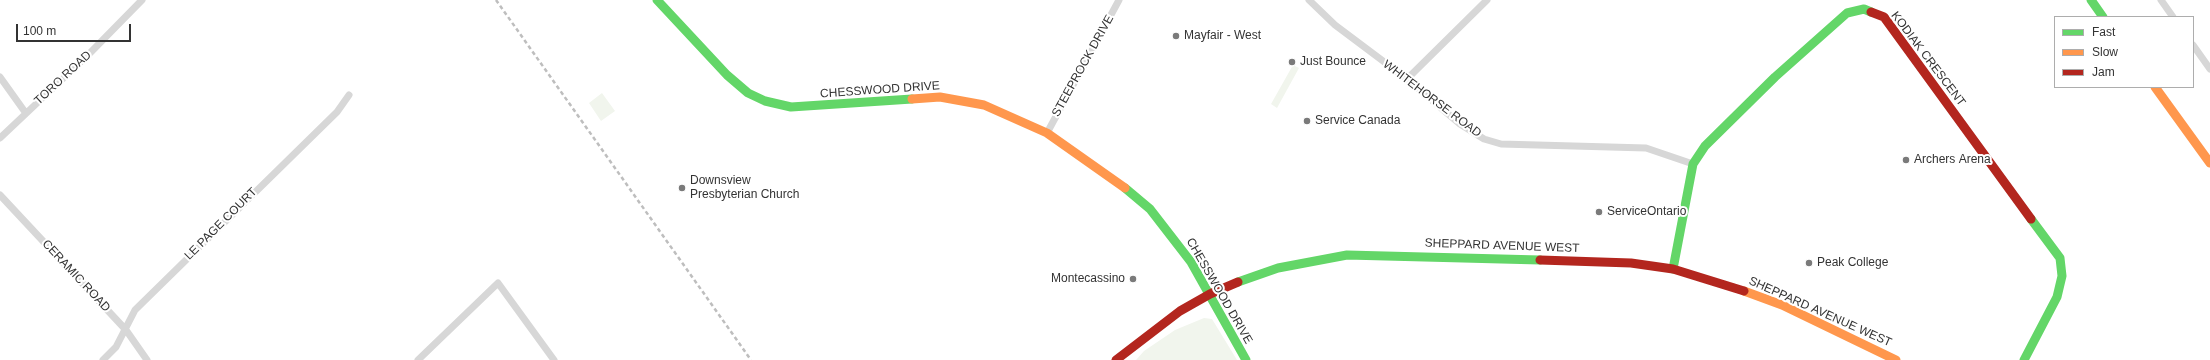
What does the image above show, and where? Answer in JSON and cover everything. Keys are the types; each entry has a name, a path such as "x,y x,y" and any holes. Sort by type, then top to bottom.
{"street":[{"name":"TORO ROAD","path":"0,138 25,112 90,53 142,0"},
{"name":"CHESSWOOD DRIVE","path":"657,0 727,75 748,92 765,101 791,107 940,96 984,105 1047,133 1116,180 1150,209 1173,236 1210,294 1246,360"},
{"name":"STEEPROCK DRIVE","path":"1047,133 1119,0"},
{"name":"WHITEHORSE ROAD","path":"1309,0 1335,25 1407,79 1460,124 1491,142 1501,144 1646,148 1693,164"},
{"path":"1407,79 1487,0"},
{"path":"2091,0 2102,16"},
{"path":"2161,0 2172,16"},
{"name":"KODIAK CRESCENT","path":"1673,269 1693,164 1705,146 1774,77 1847,13 1864,9 1884,17 2060,258 2062,276 2057,297 2024,360"},
{"path":"2194,46 2210,69"},
{"path":"0,77 25,112"},
{"path":"2156,88 2210,162"},
{"name":"LE PAGE COURT","path":"103,360 116,347 135,310 337,112 349,95"},
{"name":"CERAMIC ROAD","path":"0,195 126,330 147,360"},
{"name":"SHEPPARD AVENUE WEST","path":"1116,360 1180,311 1210,294 1245,279 1278,268 1347,255 1586,261 1631,263 1673,269 1732,286 1782,305 1896,360"},
{"path":"418,360 498,283 554,360"}],"shaded area":[{"path":"1293,65 1299,68 1277,108 1271,104"},
{"path":"602,93 615,111 601,121 589,103"},
{"path":"1204,318 1212,319 1237,360 1136,360 1144,351 1175,330"}],"railway":[{"path":"496,0 751,360"}],"traffic: fast":[{"path":"657,0 727,75 748,93 765,101 791,107 912,99"},
{"path":"2091,0 2102,16"},
{"path":"1673,269 1693,164 1705,146 1775,77 1847,13 1864,9 1871,12"},
{"path":"1125,188 1150,209 1191,262 1246,360"},
{"path":"2024,360 2057,297 2062,276 2060,258 2031,219"},
{"path":"1238,282 1278,268 1347,255 1540,260"}],"traffic: slow":[{"path":"2156,88 2210,163"},
{"path":"912,99 940,97 984,105 1047,133 1125,188"},
{"path":"1744,291 1782,305 1896,360"}],"traffic: jam":[{"path":"1871,12 1884,17 2031,219"},
{"path":"1540,260 1631,263 1673,269 1744,291"},
{"path":"1116,360 1180,311 1210,294 1238,282"}],"place":[{"name":"Mayfair - West","path":"1176,36"},
{"name":"Just Bounce","path":"1292,62"},
{"name":"Service Canada","path":"1307,121"},
{"name":"Archers Arena","path":"1906,160"},
{"name":"Downsview Presbyterian Church","path":"682,188"},
{"name":"ServiceOntario","path":"1599,212"},
{"name":"Peak College","path":"1809,263"},
{"name":"Montecassino","path":"1133,279"}]}
